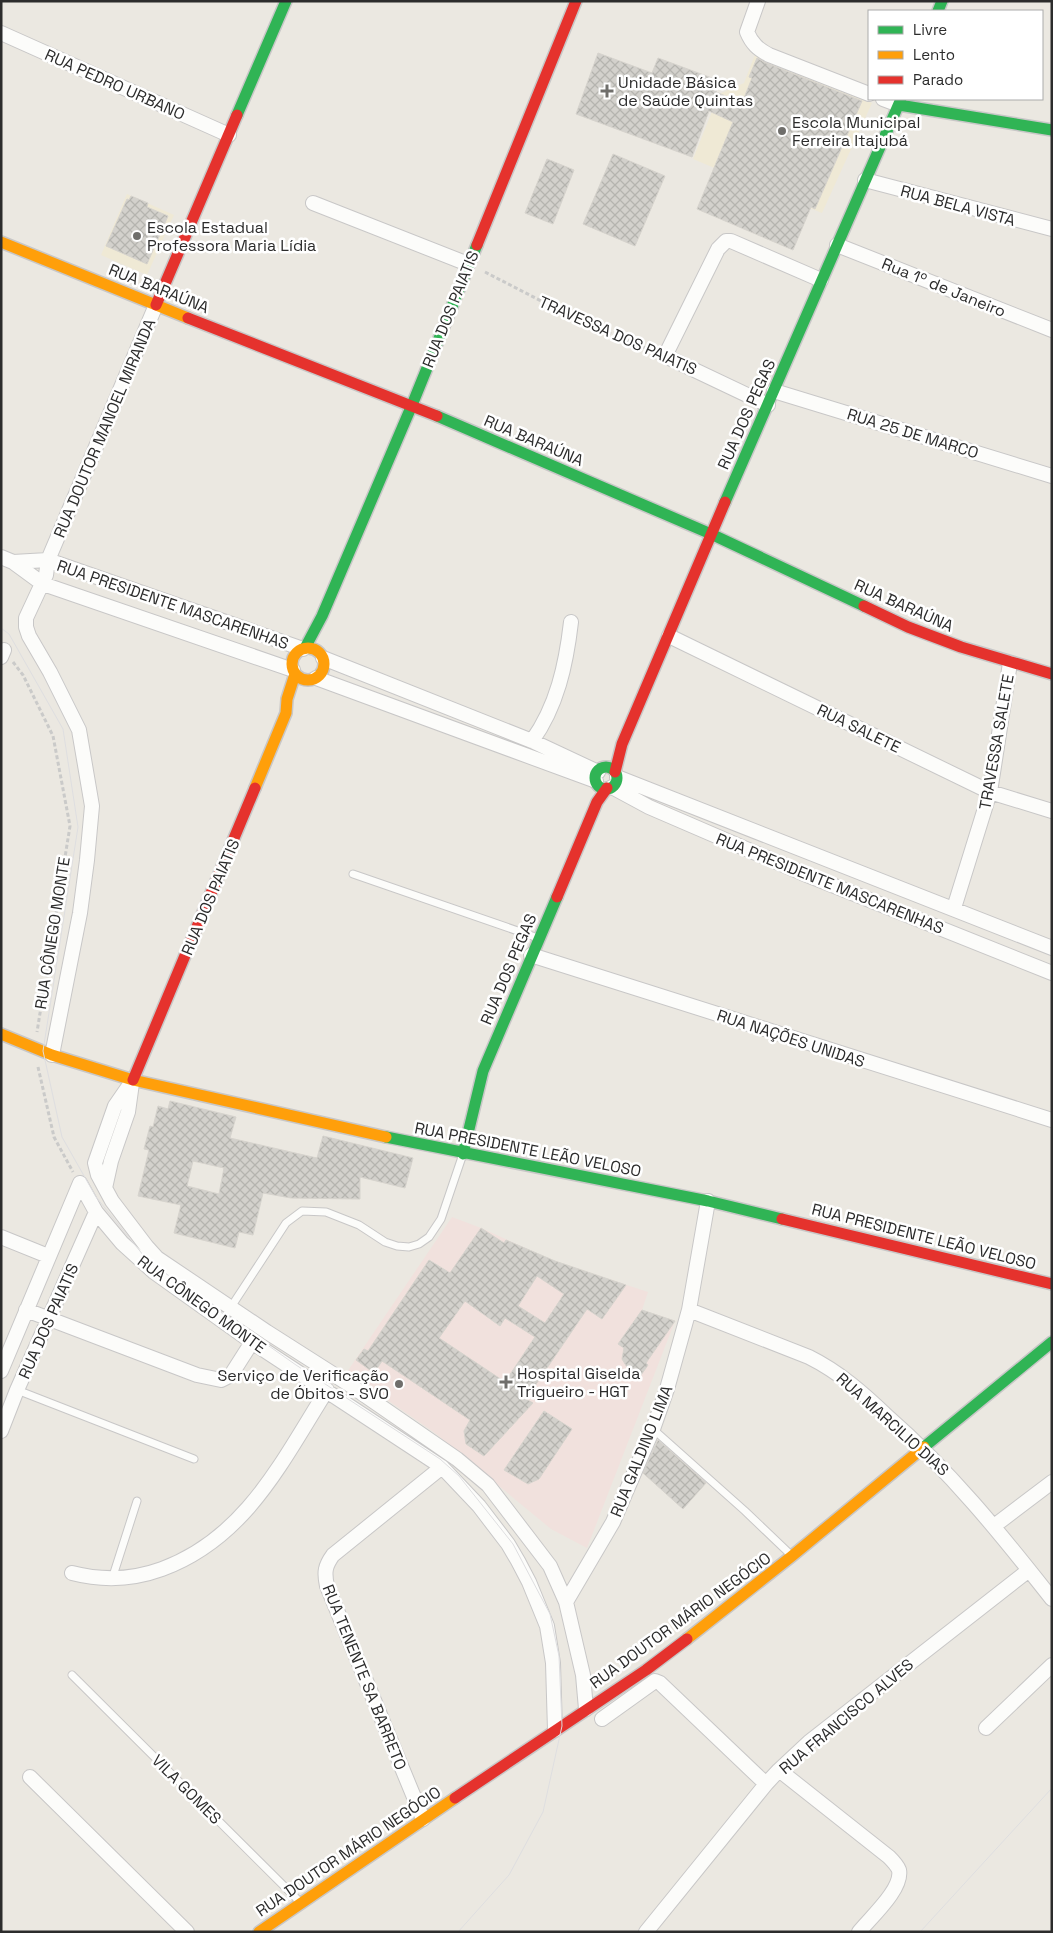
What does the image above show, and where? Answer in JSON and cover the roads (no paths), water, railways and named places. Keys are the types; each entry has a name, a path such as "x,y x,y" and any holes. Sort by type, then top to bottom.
{"main road":[{"name":"RUA DOUTOR MANOEL MIRANDA","path":"156,306 286,1"},
{"name":"RUA DOS PAIATIS","path":"304,649 322,616 412,405 576,1"},
{"path":"900,102 1052,130"},
{"name":"RUA DOS PEGAS","path":"463,1154 484,1071 531,955 836,245 900,102"},
{"name":"RUA BARAÚNA","path":"1,242 156,306 412,405 711,534 908,627 1010,663 1052,674"},
{"name":"RUA DOS PAIATIS","path":"322,616 322,657"},
{"path":"304,649 314,649 322,657 323,670 313,679 306,680 294,672 293,657 297,652 304,649"},
{"name":"RUA DOS PAIATIS","path":"133,1080 286,713 287,699 294,672"},
{"name":"RUA DOS PAIATIS","path":"286,713 313,679"},
{"name":"RUA PRESIDENTE LEÃO VELOSO","path":"1,1034 52,1055 133,1080 295,1118 463,1154 708,1201 1052,1284"},
{"name":"RUA DOUTOR MÁRIO NEGÓCIO","path":"259,1932 423,1819 646,1670 792,1556 1052,1342"}],"street":[{"path":"758,1 748,32 751,41 758,49 868,94"},
{"name":"RUA PEDRO URBANO","path":"1,33 229,135"},
{"name":"RUA BELA VISTA","path":"865,180 1052,229"},
{"path":"313,203 468,264"},
{"name":"TRAVESSA DOS PAIATIS","path":"768,405 665,356 718,249 726,242 731,241 821,280"},
{"name":"Rua 1º de Janeiro","path":"836,245 1052,330"},
{"name":"RUA DOUTOR MANOEL MIRANDA","path":"29,636 26,618 43,584 48,560 156,306"},
{"name":"RUA 25 DE MARCO","path":"774,391 1052,476"},
{"name":"RUA PRESIDENTE MASCARENHAS","path":"7,559 48,560 304,649"},
{"name":"RUA PRESIDENTE MASCARENHAS","path":"7,559 43,584 294,672"},
{"path":"532,741 544,725 560,685 571,622"},
{"name":"RUA CÔNEGO MONTE","path":"29,636 50,672 79,730 92,806 80,913 52,1055"},
{"name":"RUA SALETE","path":"669,636 990,792 1052,811"},
{"name":"RUA PRESIDENTE MASCARENHAS","path":"322,657 532,741 606,779 649,807 802,874 1052,973"},
{"name":"TRAVESSA SALETE","path":"954,908 990,792 1010,663"},
{"name":"RUA PRESIDENTE MASCARENHAS","path":"313,679 606,779 954,908 1052,948"},
{"name":"RUA NAÇÕES UNIDAS","path":"531,955 1052,1120"},
{"name":"RUA DOS PAIATIS","path":"95,1163 115,1106 133,1080"},
{"name":"RUA DOS PAIATIS","path":"105,1188 111,1161 128,1112 133,1080"},
{"name":"RUA CÔNEGO MONTE","path":"95,1163 105,1188 141,1240 158,1258 347,1383 471,1470 488,1485 550,1566 566,1602 583,1675 586,1709"},
{"name":"RUA CÔNEGO MONTE","path":"80,1183 96,1212 122,1243 154,1272 252,1342 442,1467 480,1506 508,1544 529,1582 538,1604 551,1645 555,1730"},
{"name":"RUA DOS PAIATIS","path":"1,1370 80,1183"},
{"name":"RUA GALDINO LIMA","path":"566,1602 613,1522 653,1429 667,1389 689,1310 708,1201"},
{"name":"RUA DOS PAIATIS","path":"1,1431 5,1412 17,1390 96,1212"},
{"path":"1,1237 48,1256"},
{"path":"26,1310 197,1375 221,1380 231,1375 252,1342"},
{"name":"RUA MARCILIO DIAS","path":"689,1310 824,1364 858,1389 923,1448 959,1485 1052,1599"},
{"path":"72,1573 112,1580 155,1571 179,1563 199,1552 234,1524 258,1498 327,1390"},
{"name":"RUA TENENTE SA BARRETO","path":"423,1819 327,1586 324,1573 327,1562 333,1555 442,1467"},
{"path":"994,1526 1052,1482"},
{"name":"RUA FRANCISCO ALVES","path":"646,1932 766,1784 809,1742 1029,1570"},
{"path":"986,1728 1052,1665"},
{"path":"602,1719 655,1681 660,1683 766,1784"},
{"path":"780,1770 889,1857 897,1866 899,1871 897,1885 887,1900 859,1932"},
{"path":"30,1777 187,1932"}],"lane":[{"path":"353,874 539,938"},
{"path":"231,1308 286,1223 302,1212 326,1212 359,1225 385,1242 397,1246 409,1247 429,1238 441,1219 463,1154"},
{"path":"17,1390 194,1459"},
{"path":"653,1429 745,1511 792,1556"},
{"path":"112,1580 137,1500"},
{"name":"VILA GOMES","path":"72,1676 301,1903"}],"tram line":[{"path":"1,628 9,634 63,729 78,827 43,1051 62,1137 96,1197 148,1261 296,1365 440,1459 459,1476 513,1544 550,1614 559,1656 562,1726 543,1812 509,1875 458,1932"},
{"path":"920,1932 1052,1788"}],"place":[{"name":"Unidade Básica de Saúde Quintas","path":"607,91"},
{"name":"Escola Municipal Ferreira Itajubá","path":"782,131"},
{"name":"Escola Estadual Professora Maria Lídia","path":"137,236"},
{"name":"Hospital Giselda Trigueiro - HGT","path":"506,1382"},
{"name":"Serviço de Verificação de Óbitos - SVO","path":"399,1384"}]}
